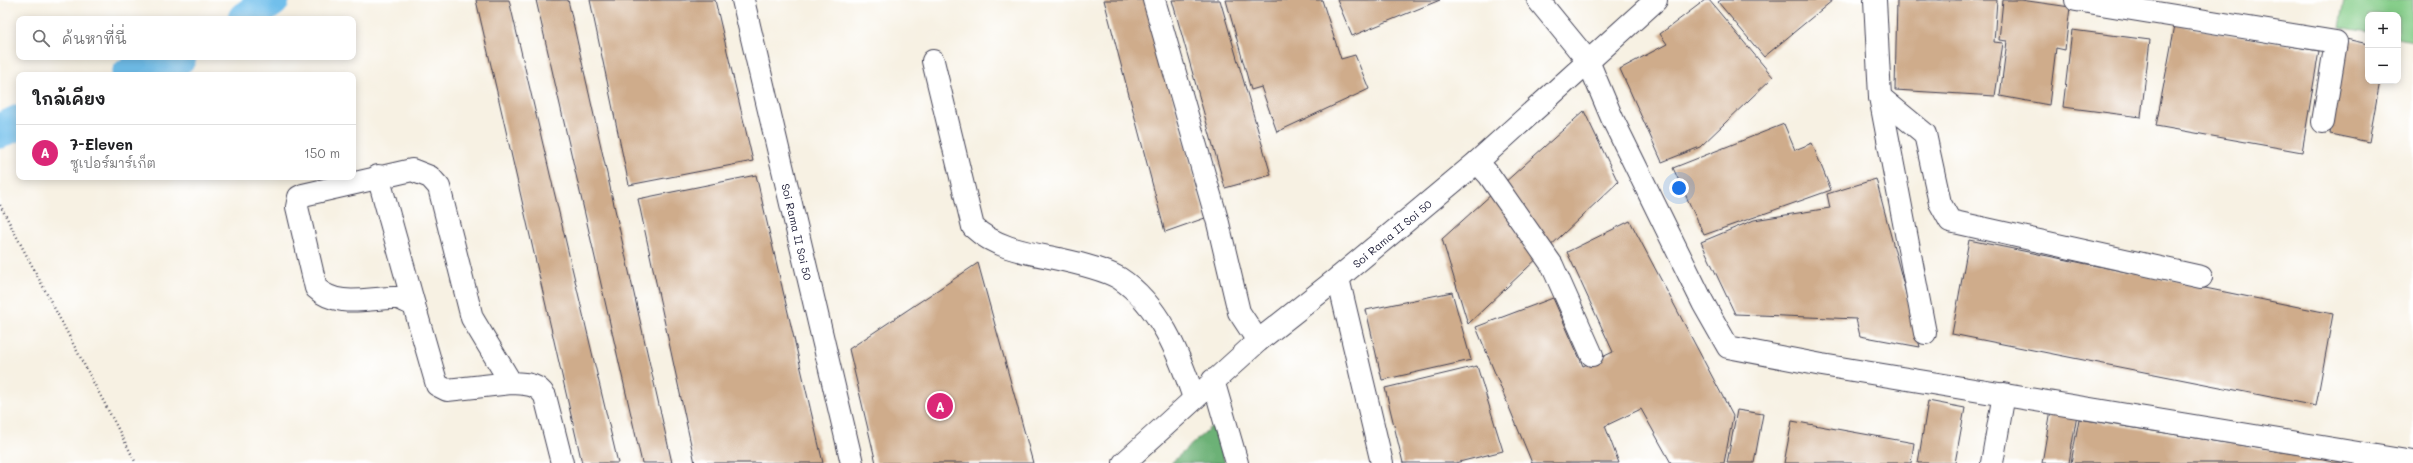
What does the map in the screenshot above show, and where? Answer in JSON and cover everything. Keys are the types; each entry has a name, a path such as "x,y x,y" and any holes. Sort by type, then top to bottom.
{"street":[{"name":"Soi Rama II Soi 50","path":"743,0 852,463"},
{"path":"1154,0 1218,223 1239,312 1258,341"},
{"path":"1538,0 1588,61 1612,118 1703,303 1728,346 1822,365 2413,462"},
{"name":"Soi Rama II Soi 50","path":"1124,463 1213,380 1258,341 1338,278 1477,162 1656,0"},
{"path":"1875,0 1880,97 1926,333"},
{"path":"2076,0 2336,42 2323,122"},
{"path":"933,61 973,227 983,236 1000,244 1036,255 1076,263 1118,278 1154,309 1186,375 1194,398"},
{"path":"1880,97 1925,134 1940,203 1950,221 2201,277"},
{"path":"1477,162 1489,174 1552,265 1592,355"},
{"path":"414,305 398,298 340,300 325,297 316,288 297,207 299,197 303,194 378,176 412,170 430,177 439,187 472,318 511,383"},
{"path":"378,176 437,385 447,390 511,383 533,385 540,389 545,396 562,463"},
{"path":"1338,278 1382,463"},
{"path":"1213,380 1237,463"},
{"path":"1992,463 2004,394"}],"path":[{"path":"0,205 136,463"}],"green space":[{"path":"2344,0 2413,0 2413,41 2401,39 2401,12 2365,12 2365,31 2339,27"},
{"path":"1214,424 1225,463 1171,463"}],"building":[{"path":"476,0 509,0 618,463 582,463"},
{"path":"536,0 568,0 672,463 642,463"},
{"path":"590,0 715,0 753,161 629,185"},
{"path":"1104,0 1147,0 1205,218 1165,232"},
{"path":"1172,0 1220,0 1271,175 1225,188"},
{"path":"1226,0 1322,0 1341,59 1355,55 1369,89 1277,132 1261,87 1251,90"},
{"path":"1337,0 1440,0 1352,36"},
{"path":"1705,0 1709,0 1773,77 1700,147 1662,162 1620,69 1667,44 1660,34"},
{"path":"1721,0 1833,0 1764,57 1718,2"},
{"path":"1897,0 1997,0 1994,42 2003,43 1995,96 1895,90"},
{"path":"2003,0 2021,0 2070,7 2065,50 2056,48 2049,105 2000,96 2007,41 1999,40"},
{"path":"2175,25 2319,51 2302,152 2156,126"},
{"path":"2072,30 2150,40 2141,117 2063,107"},
{"path":"2346,39 2365,43 2365,84 2379,84 2369,142 2330,134"},
{"path":"1584,111 1618,182 1468,324 1442,239"},
{"path":"1784,124 1795,150 1812,143 1831,190 1704,235 1673,168"},
{"path":"756,175 823,463 695,463 638,199"},
{"path":"1876,179 1920,347 1860,336 1856,319 1735,314 1701,242 1754,220 1830,208 1827,194"},
{"path":"1630,221 1733,416 1724,463 1671,463 1641,409 1605,426 1619,463 1532,463 1476,327 1553,298 1583,366 1613,352 1567,252"},
{"path":"1969,240 2333,314 2316,406 1952,334"},
{"path":"978,263 1033,463 876,463 849,349"},
{"path":"1452,292 1471,360 1382,380 1366,310"},
{"path":"1477,366 1503,451 1455,463 1403,463 1385,388"},
{"path":"1928,401 1965,408 1955,463 1918,463"},
{"path":"1737,410 1763,414 1754,463 1727,463"},
{"path":"2051,410 2077,414 2069,463 2042,463"},
{"path":"2079,419 2344,462 2344,463 2071,463"},
{"path":"1792,421 1914,443 1911,463 1784,463"}],"waterway":[{"path":"249,16 272,0"},
{"path":"137,72 171,60"},
{"path":"0,131 16,123"}],"place":[{"name":"7-Eleven","path":"940,406"}]}
